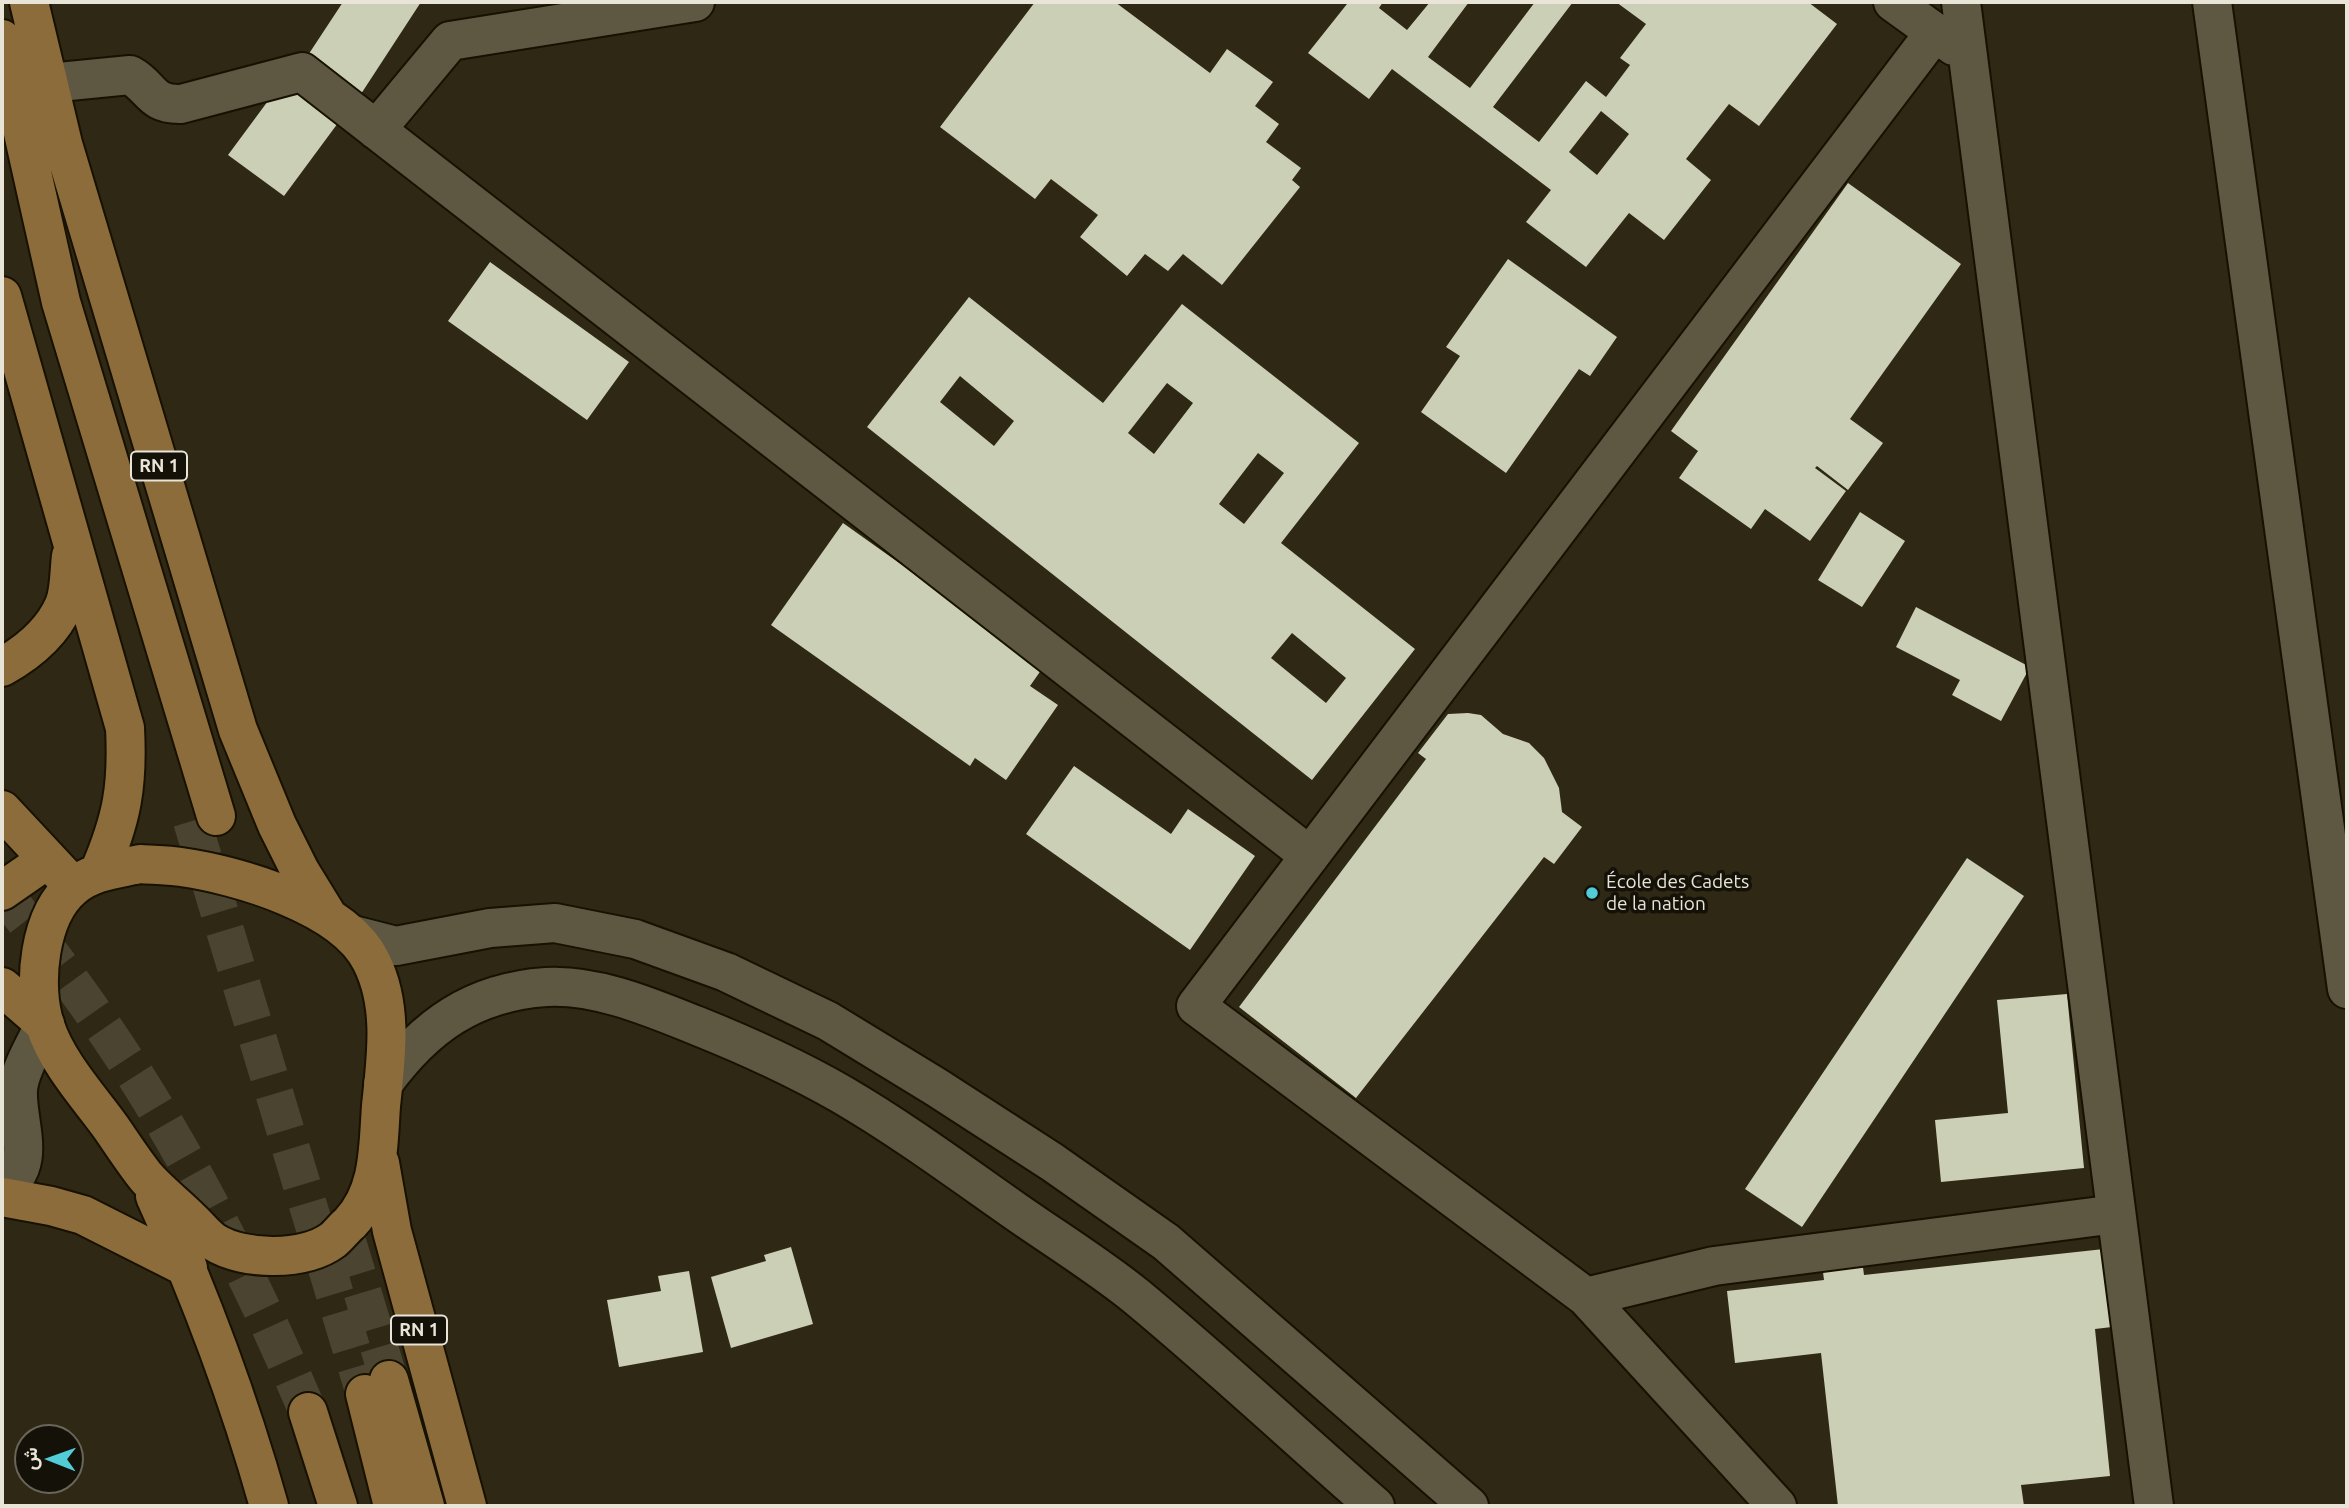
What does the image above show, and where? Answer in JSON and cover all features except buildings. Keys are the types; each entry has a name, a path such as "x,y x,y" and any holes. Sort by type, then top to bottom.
{"main road":[{"name":"RN 1","path":"29,2 63,144 238,730 256,778 300,871 340,925"},
{"path":"2,39 61,302 204,819 33,271 2,131"},
{"path":"2,296 125,728 127,765 124,802 114,838 86,879 52,911 43,946 39,987 45,1024 58,1054 147,1178 215,1242 249,1255 283,1256 313,1250 333,1240 355,1217 368,1198 376,1170 387,1041 384,999 371,961 340,925 254,884 181,867 140,864 86,879 48,859 2,810"},
{"path":"2,667 28,650 49,630 65,604 73,540"},
{"path":"2,891 48,859"},
{"path":"2,987 45,1024"},
{"name":"RN 1","path":"378,1151 392,1231 467,1506"},
{"path":"147,1178 188,1268 223,1357 269,1506"},
{"path":"2,1196 83,1215 188,1268"},
{"path":"393,1506 377,1387 425,1506"},
{"path":"310,1506 295,1415 338,1506"}],"street":[{"path":"376,130 450,41 695,2"},
{"path":"1894,2 1967,55"},
{"path":"1961,2 2154,1506"},
{"path":"2211,2 2347,989"},
{"path":"1777,1506 1586,1297 1196,1006 1935,32"},
{"path":"49,83 130,75 141,81 151,96 167,104 181,104 302,72 1310,856"},
{"path":"340,925 396,946 489,928 555,923 635,939 726,972 828,1021 948,1094 1166,1242 1469,1506"},
{"path":"383,1084 403,1057 454,1013 485,999 516,990 548,987 581,989 613,996 734,1040 842,1095 937,1157 1135,1295 1375,1506"},
{"path":"2,1186 8,1183 22,1165 23,1141 18,1091 21,1076 45,1024"},
{"path":"1586,1297 1714,1266 2116,1213"}],"tunnel":[{"path":"192,821 365,1394"},
{"path":"2,891 88,1006 166,1126 242,1267 308,1412"},
{"path":"346,1238 389,1380"}],"place":[{"name":"École des Cadets de la nation","path":"1592,893"}]}
